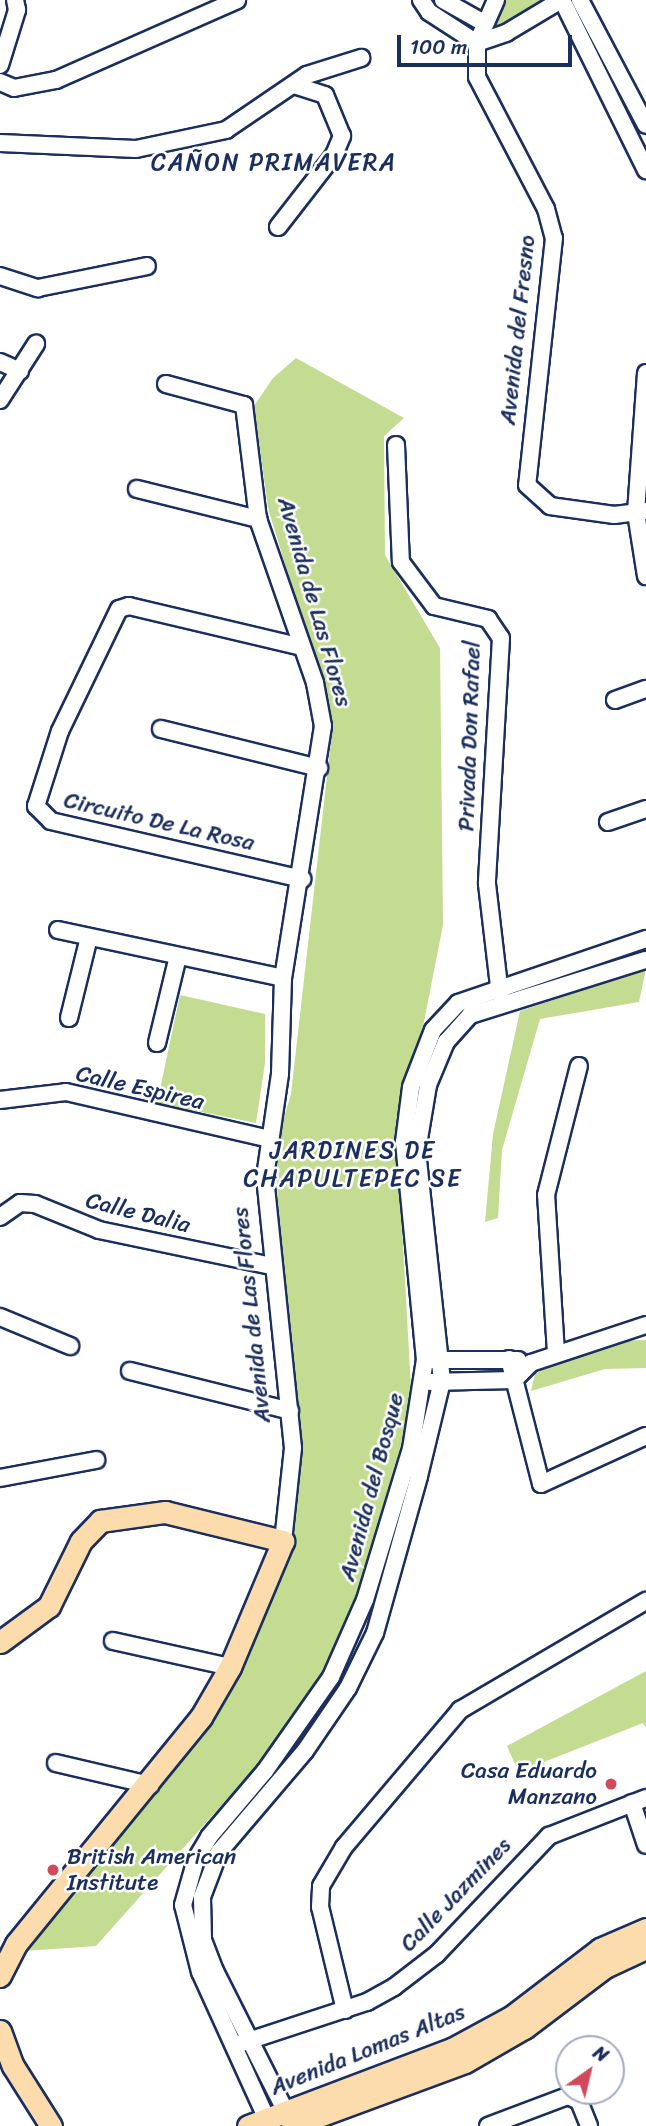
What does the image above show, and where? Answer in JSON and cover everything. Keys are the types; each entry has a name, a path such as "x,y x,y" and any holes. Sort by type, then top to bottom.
{"main road":[{"path":"0,1642 49,1606 81,1541 100,1521 165,1512 283,1541"},
{"name":"Avenida de Las Flores","path":"0,1976 16,1944 150,1785 201,1717 230,1667 283,1541"},
{"name":"Avenida Lomas Altas","path":"276,2122 452,2049 512,2017 600,1949 646,1929"},
{"name":"Avenida Lomas Altas","path":"276,2122 465,2062 524,2028 605,1967 646,1948"},
{"path":"0,2031 13,2066 51,2126"}],"street":[{"path":"0,82 14,88 56,80 237,0"},
{"path":"421,0 429,12 477,43 506,33 561,0 646,170"},
{"path":"443,0 484,23"},
{"name":"Avenida del Fresno","path":"496,0 477,43 477,77 547,209 554,238 527,485 550,506 641,512"},
{"path":"580,0 646,125"},
{"path":"0,65 14,12"},
{"path":"0,143 136,149 234,127 321,69 361,58"},
{"path":"278,227 334,155 342,136 326,95 294,85"},
{"path":"0,276 25,286 55,286 147,266"},
{"path":"0,400 36,344"},
{"path":"0,362 20,371"},
{"path":"646,373 641,512 646,576"},
{"name":"Avenida de Las Flores","path":"166,384 244,405 258,519 302,646 323,726 302,879 283,978 281,1074 265,1177 272,1266 290,1411 283,1541"},
{"name":"Privada Don Rafael","path":"396,445 396,537 401,562 434,606 488,619 501,638 487,884 500,994"},
{"path":"137,489 258,519"},
{"name":"Circuito De La Rosa","path":"302,646 129,606 119,609 60,731 36,806 51,821 302,879"},
{"path":"615,700 646,690"},
{"path":"161,729 319,768"},
{"path":"608,822 646,809"},
{"path":"58,930 283,978"},
{"path":"69,1018 89,937"},
{"name":"Avenida del Bosque","path":"276,2122 251,2039 203,1939 206,1882 219,1852 318,1734 362,1660 379,1620 442,1381 442,1360 417,1152 428,1085 446,1042 470,1015 500,994 646,939"},
{"path":"157,1043 178,956"},
{"name":"Avenida del Bosque","path":"276,2122 235,2046 191,1949 183,1905 188,1883 209,1837 265,1770 331,1677 365,1600 411,1449 424,1382 425,1360 404,1142 411,1087 433,1030 458,1003 646,960"},
{"path":"556,1353 546,1195 579,1066"},
{"name":"Calle Espirea","path":"0,1100 66,1093 270,1139"},
{"name":"Calle Dalia","path":"0,1217 20,1203 35,1204 99,1230 272,1266"},
{"path":"0,1317 70,1346"},
{"path":"424,1382 514,1380 531,1363 646,1325"},
{"path":"509,1359 541,1484 646,1436"},
{"path":"425,1360 509,1359 531,1363"},
{"path":"130,1371 290,1411"},
{"path":"0,1478 96,1460"},
{"path":"345,2010 320,1907 321,1886 344,1847 460,1710 646,1601"},
{"path":"113,1640 230,1667"},
{"path":"56,1763 150,1785"},
{"path":"639,1801 646,1845"},
{"name":"Calle Jazmines","path":"235,2046 345,2010 394,1987 436,1954 549,1836 639,1801"},
{"path":"491,2125 574,2096 589,2126"}],"green space":[{"path":"505,0 548,0 490,29"},
{"path":"296,358 404,418 384,436 385,555 440,648 443,925 424,1022 396,1119 412,1406 353,1612 293,1725 96,1946 24,1951 210,1722 290,1545 299,1421 283,1294 275,1148 291,1094 331,741 326,699 268,508 254,406 273,378"},
{"path":"646,969 639,1002 540,1019 502,1150 498,1218 485,1222 493,1134 520,1011"},
{"path":"180,995 265,1014 265,1063 256,1123 157,1103"},
{"path":"646,1340 646,1368 605,1369 531,1391 535,1374 549,1366 616,1341"},
{"path":"646,1671 646,1728 643,1723 544,1762 545,1768 522,1780 507,1746"}],"place":[{"name":"Casa Eduardo Manzano","path":"611,1784"},
{"name":"British American Institute","path":"53,1870"}],"district":[{"name":"CAÑON PRIMAVERA","path":"274,163"},
{"name":"JARDINES DE CHAPULTEPEC SE","path":"353,1165"}]}
